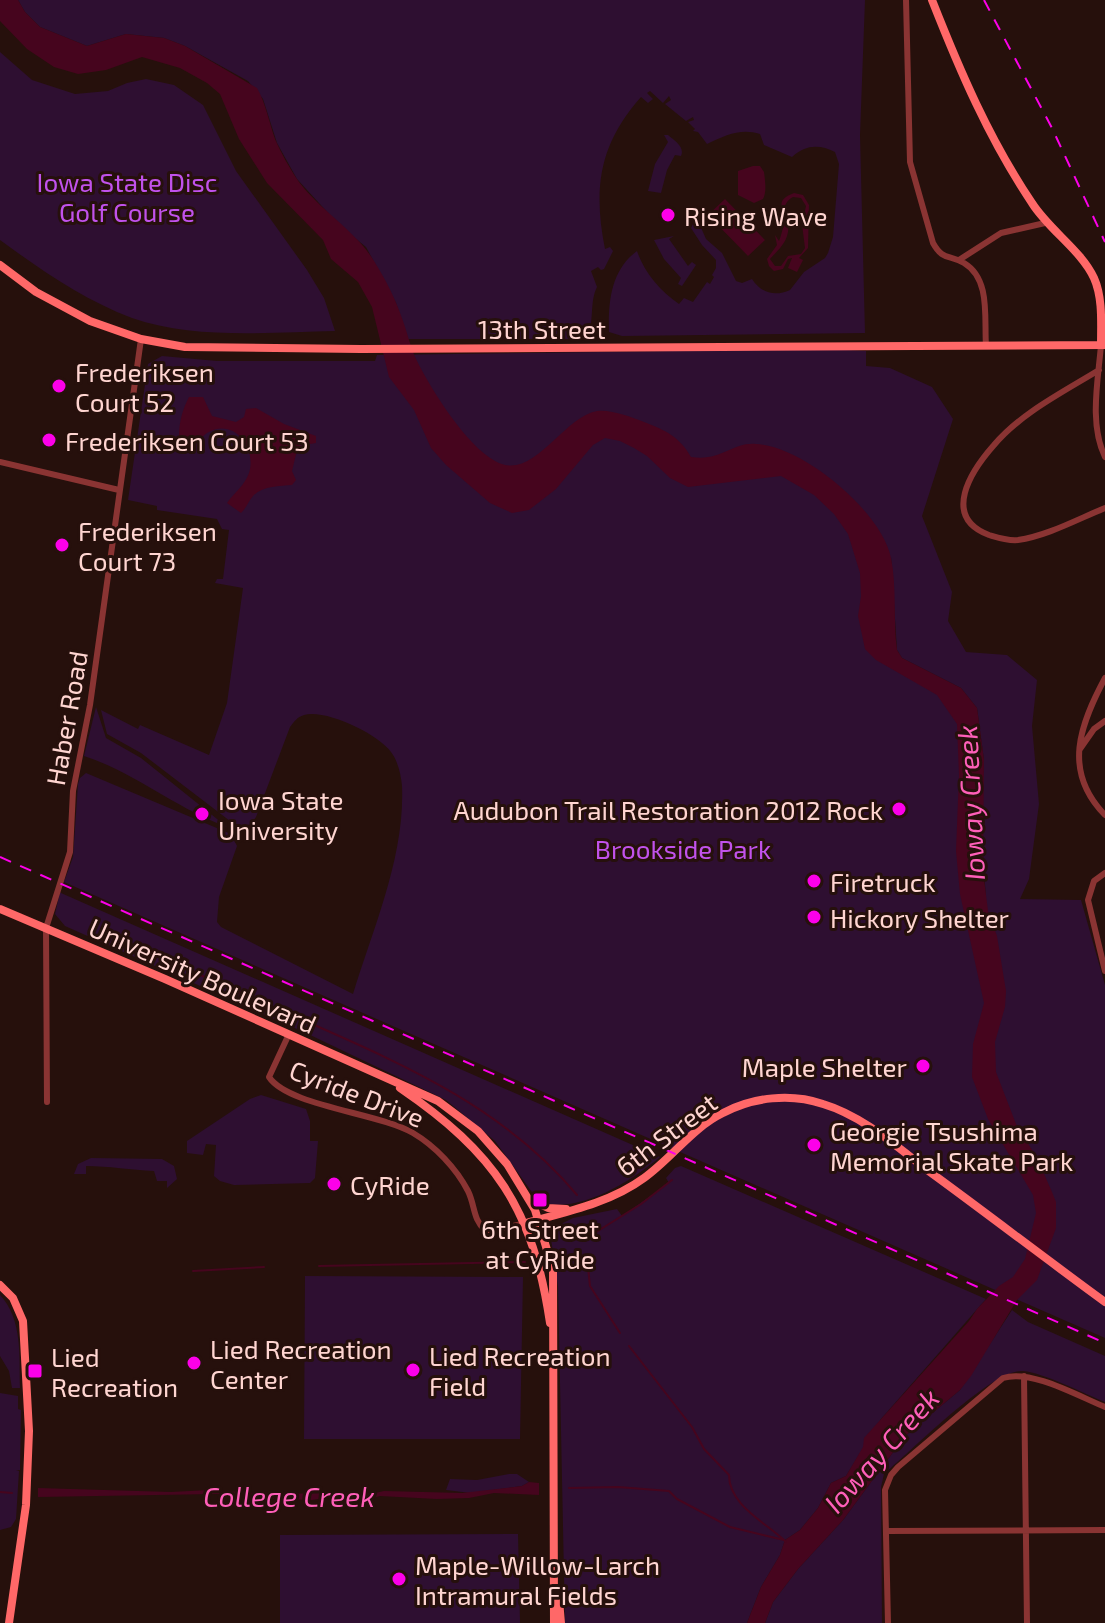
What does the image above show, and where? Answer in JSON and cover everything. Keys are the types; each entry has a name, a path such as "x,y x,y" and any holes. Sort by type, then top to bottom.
{"main road":[{"path":"932,0 963,78 992,137 1045,223 1075,252 1094,277 1099,292 1103,345"},
{"name":"13th Street","path":"0,265 36,292 114,331 141,339 214,349 1103,345"},
{"name":"University Boulevard","path":"0,909 438,1101 478,1131 507,1164 539,1219 553,1270 554,1623"},
{"name":"University Boulevard","path":"388,1080 445,1120 504,1183 526,1223 540,1271 552,1335"},
{"name":"6th Street","path":"526,1223 577,1209 630,1188 719,1115 747,1103 780,1098 808,1100 844,1112 886,1139 1105,1302"},
{"path":"529,1199 548,1208 577,1209"},
{"path":"0,1285 13,1298 23,1321 29,1431 26,1505 9,1623"},
{"name":"University Boulevard","path":"555,1539 561,1623"}],"street":[{"path":"906,0 910,162 933,243 945,258 959,260 980,277 986,346"},
{"path":"959,260 1001,233 1045,223"},
{"name":"Haber Road","path":"47,1102 46,928 70,852 73,791 90,705 141,339"},
{"path":"1103,345 1096,427 1105,457"},
{"path":"1099,370 1037,409 1003,435 973,473 967,484 964,504 966,520 972,526 1008,541 1032,537 1105,508"},
{"path":"0,462 119,490"},
{"path":"1103,681 1105,699"},
{"path":"1103,681 1084,722 1079,753 1080,771 1086,789 1105,815"},
{"path":"1079,753 1084,741 1105,721"},
{"path":"1105,873 1094,881 1088,900 1105,971"},
{"name":"Cyride Drive","path":"289,1034 269,1077 274,1084 283,1091 394,1123 428,1142 467,1189 477,1222 485,1230 526,1223"},
{"path":"888,1623 885,1490 891,1475 1003,1378 1024,1376 1105,1407"},
{"path":"1024,1376 1027,1623"},
{"path":"886,1531 1105,1530"}],"green space":[{"path":"18,0 865,0 860,135 865,333 622,336 609,332 609,309 616,277 637,251 654,280 679,304 684,298 693,302 707,282 710,284 716,260 691,228 693,224 699,223 706,239 722,253 736,281 742,283 752,279 760,288 774,293 790,290 804,272 825,258 833,237 839,164 835,152 812,147 792,157 764,145 760,134 746,132 727,135 707,144 688,122 694,120 693,117 686,121 665,104 671,100 669,96 663,103 650,91 647,93 653,99 648,103 641,97 616,132 603,168 601,227 605,249 610,247 613,251 604,269 598,267 591,271 597,287 587,336 570,339 408,339 396,303 366,247 340,226 297,179 277,143 263,99 248,81 185,46 164,38 126,34 87,46 40,27"},
{"name":"Iowa State Disc Golf Course","path":"0,52 32,80 75,94 108,91 146,79 174,85 203,105 236,171 324,298 335,331 233,333 156,325 114,311 80,293 0,240"},
{"path":"664,135 679,144 681,156 675,155 661,193 648,191 655,164 668,142"},
{"path":"674,236 669,239 688,266 692,262 696,265 682,286 678,284 681,278 664,259 654,240"},
{"name":"Brookside Park","path":"866,351 866,366 890,368 932,387 953,419 922,516 952,592 948,621 966,652 1007,655 1037,680 1032,726 1039,804 1029,879 1020,899 1081,900 1105,985 1105,1338 64,882 73,857 78,784 86,773 231,834 237,846 219,897 217,922 221,927 353,994 386,892 398,839 402,786 399,768 391,752 351,724 314,714 302,716 290,727 256,817 251,824 242,827 141,753 107,734 101,710 138,729 140,725 209,755 227,703 243,588 215,583 217,579 223,579 229,530 222,529 217,519 157,510 157,506 128,500 148,364 162,356 217,361 375,361 377,355","holes":["891,557 897,650 902,658 961,688 977,708 984,760 981,826 986,899 971,821 965,704 881,649"]},
{"path":"96,707 106,738 141,758 227,827 191,811 120,771 84,756"},
{"path":"60,892 660,1157 607,1192 577,1203 546,1204 547,1201 534,1195 495,1141 446,1100 306,1033 65,926 55,914"},
{"path":"261,1095 306,1109 310,1121 310,1141 318,1141 315,1178 310,1183 234,1185 214,1176 216,1145 206,1144 203,1155 187,1153 187,1141 250,1099"},
{"path":"91,1158 162,1159 174,1166 177,1179 167,1188 167,1181 157,1181 154,1171 86,1166 86,1174 74,1174 78,1164"},
{"path":"681,1166 986,1299 881,1419 846,1476 831,1483 818,1508 800,1530 785,1540 747,1623 565,1623 558,1286 551,1239 557,1226 573,1218 617,1209 622,1216 669,1183 666,1178"},
{"name":"Lied Recreation Field","path":"305,1276 523,1277 520,1439 304,1439"},
{"path":"0,1295 16,1327 20,1388 12,1388 9,1371 0,1356"},
{"path":"1012,1310 1028,1322 1105,1356 1105,1402 1052,1379 1023,1371 992,1383 952,1413 884,1474 881,1487 882,1623 765,1623 773,1602 798,1569 843,1520 905,1436 960,1390"},
{"path":"0,1393 18,1396 18,1409 21,1410 16,1519 11,1527 0,1530"},
{"path":"517,1474 529,1482 522,1486 471,1493 446,1490 450,1479 477,1480"},
{"name":"Maple-Willow-Larch Intramural Fields","path":"518,1534 520,1623 280,1623 280,1535"}],"water":[{"name":"Ioway Creek","path":"0,0 18,0 40,27 87,46 126,34 164,38 185,46 257,88 275,139 296,177 366,250 390,290 415,356 431,387 473,443 495,461 509,465 522,463 534,457 584,416 602,411 627,416 665,431 682,444 691,457 710,457 740,446 756,444 796,456 838,484 873,521 885,540 893,569 897,650 902,658 961,688 977,708 984,760 983,871 988,911 997,936 1006,991 995,1042 996,1072 1016,1124 1037,1158 1056,1202 1056,1228 1037,1280 1017,1300 971,1376 960,1390 905,1436 843,1520 798,1569 773,1602 765,1623 747,1623 785,1540 800,1530 818,1508 831,1483 846,1476 863,1447 864,1438 977,1309 999,1286 1013,1277 1025,1259 1036,1213 1033,1195 988,1119 972,1077 973,1044 984,1003 960,894 956,851 959,775 957,724 937,695 876,660 865,649 858,616 860,573 848,534 834,514 814,495 781,476 688,487 670,478 634,448 605,438 593,445 556,489 529,510 512,513 490,503 431,448 414,410 389,377 372,307 358,282 331,259 323,240 267,183 239,139 220,94 180,68 142,57 106,70 78,74 54,67 27,49 0,21"},
{"path":"760,166 764,172 765,186 763,199 754,203 738,195 738,171"},
{"path":"794,193 803,195 809,205 808,248 799,258 803,260 797,272 788,268 792,258 788,259 783,269 774,271 767,259 777,245 775,235 779,241 784,223 782,202","holes":["793,197 801,198 806,206 802,224 805,248 801,254 788,256 781,266 775,266 770,259 783,244 788,232 786,204"]},
{"path":"725,199 765,240 748,256 708,215"},
{"path":"189,397 203,397 212,416 236,422 244,417 246,409 256,408 284,424 316,436 316,443 298,446 292,471 296,480 292,485 261,490 241,513 227,503 249,473 250,454 241,438 226,429 207,433 190,451 180,447 180,421"},
{"path":"529,1482 539,1483 539,1495 494,1493 437,1499 380,1496 357,1502 331,1497 278,1499 278,1494 361,1496 384,1491 462,1493 522,1486"},
{"path":"38,1488 171,1492 209,1490 274,1494 274,1499 216,1494 38,1497"}],"waterway":[{"path":"144,950 349,1040 455,1094 520,1139 550,1165 577,1195"},
{"path":"584,1227 585,1239 641,1204 672,1180"},
{"path":"319,1266 525,1262"},
{"path":"193,1271 264,1267"},
{"path":"588,1267 590,1286 620,1333"},
{"path":"629,1346 692,1427 704,1449 729,1475 735,1496 742,1505 786,1542"},
{"name":"College Creek","path":"569,1488 618,1487 669,1491 677,1499 730,1527 784,1540"},
{"name":"College Creek","path":"0,1492 12,1493"}],"railway":[{"path":"984,0 1052,128 1105,242"},
{"path":"0,857 1105,1343"}],"place":[{"name":"Rising Wave","path":"668,215"},
{"name":"Frederiksen Court 52","path":"59,386"},
{"name":"Frederiksen Court 53","path":"49,440"},
{"name":"Frederiksen Court 73","path":"62,545"},
{"name":"Audubon Trail Restoration 2012 Rock","path":"899,809"},
{"name":"Iowa State University","path":"202,814"},
{"name":"Firetruck","path":"814,881"},
{"name":"Hickory Shelter","path":"814,917"},
{"name":"Maple Shelter","path":"923,1066"},
{"name":"Georgie Tsushima Memorial Skate Park","path":"814,1145"},
{"name":"CyRide","path":"334,1184"},
{"name":"6th Street at CyRide","path":"540,1200"},
{"name":"Lied Recreation Center","path":"194,1363"},
{"name":"Lied Recreation Field","path":"413,1370"},
{"name":"Lied Recreation","path":"35,1371"},
{"name":"Maple-Willow-Larch Intramural Fields","path":"399,1579"}]}
